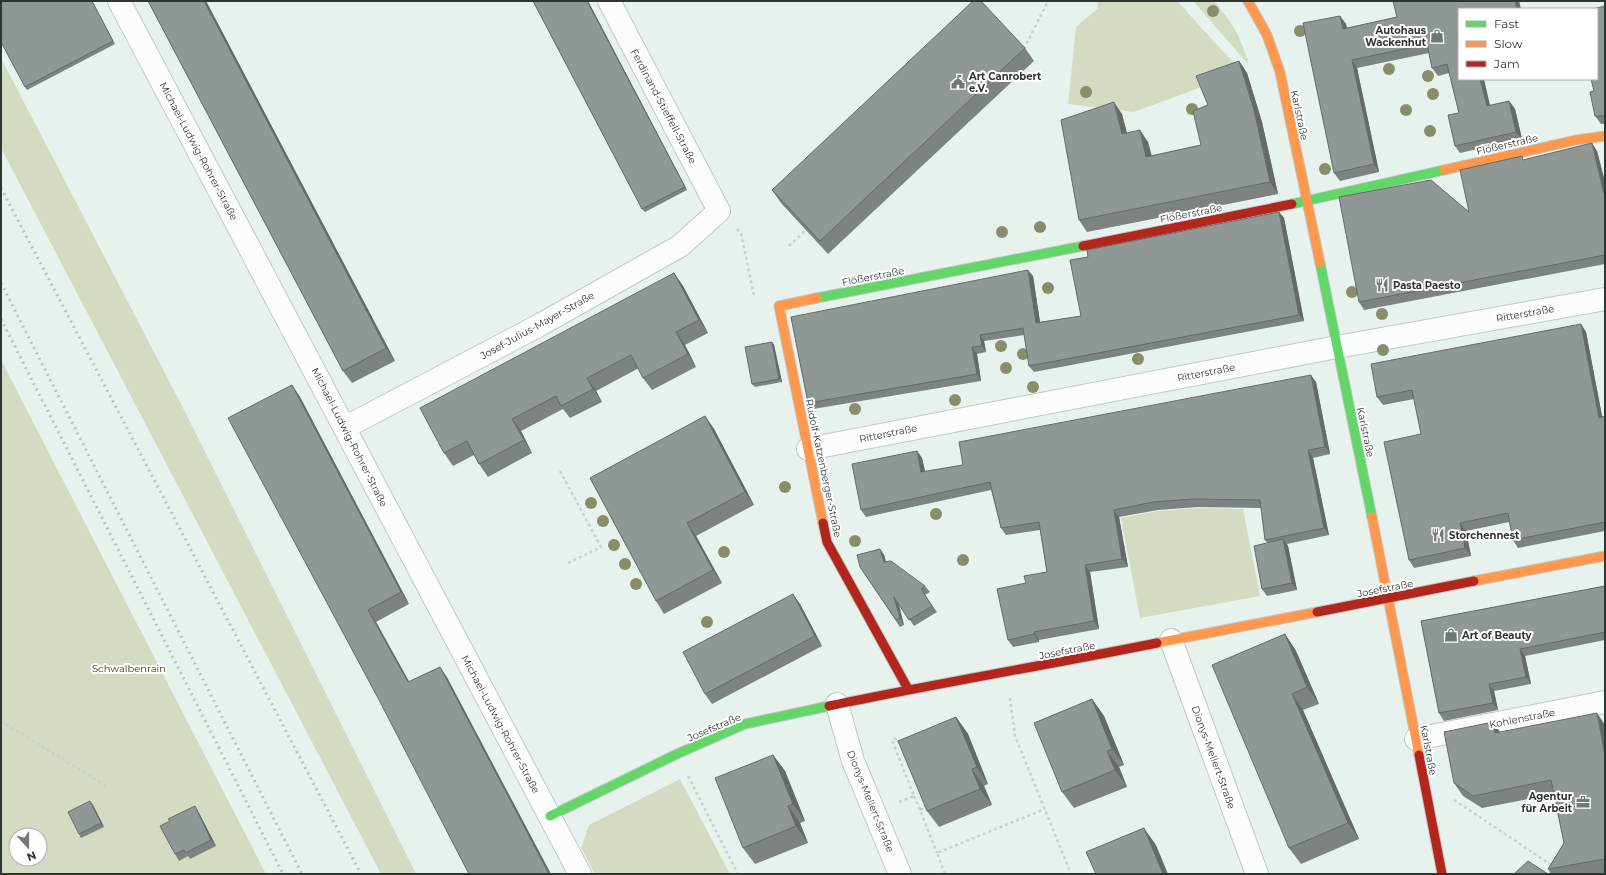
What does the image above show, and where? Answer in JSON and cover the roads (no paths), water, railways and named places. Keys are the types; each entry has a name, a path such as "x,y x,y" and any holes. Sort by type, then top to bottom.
{"street":[{"name":"Michael-Ludwig-Rohrer-Straße","path":"119,1 346,427 580,874"},
{"name":"Ferdinand-Stieffell-Straße","path":"609,1 720,211"},
{"name":"Karlstraße","path":"1248,1 1260,19 1276,58 1389,599 1442,874"},
{"name":"Flößerstraße","path":"779,306 1307,201 1576,140 1605,136"},
{"name":"Josef-Julius-Mayer-Straße","path":"346,427 531,329 680,246 720,211"},
{"name":"Ritterstraße","path":"808,449 1337,347 1605,299"},
{"name":"Rudolf-Katzenberger-Straße","path":"779,306 827,542 848,583 881,638 908,689"},
{"name":"Josefstraße","path":"550,816 677,754 745,724 908,689 1005,673 1605,556"},
{"name":"Dionys-Mellert-Straße","path":"1171,640 1257,874"},
{"name":"Kohlenstraße","path":"1416,739 1605,702"},
{"name":"Dionys-Mellert-Straße","path":"837,704 853,761 900,874"}],"railway":[{"path":"1,188 361,874"},
{"path":"1,283 302,874"},
{"path":"1,319 283,874"}],"place":[{"name":"Autohaus Wackenhut","path":"1437,36"},
{"name":"Art Canrobert e.V.","path":"958,82"},
{"name":"Pasta Paesto","path":"1382,285"},
{"name":"Storchennest","path":"1438,535"},
{"name":"Art of Beauty","path":"1451,635"},
{"name":"Agentur für Arbeit","path":"1583,802"}],"park label":[{"name":"Schwalbenrain","path":"129,668"}]}
